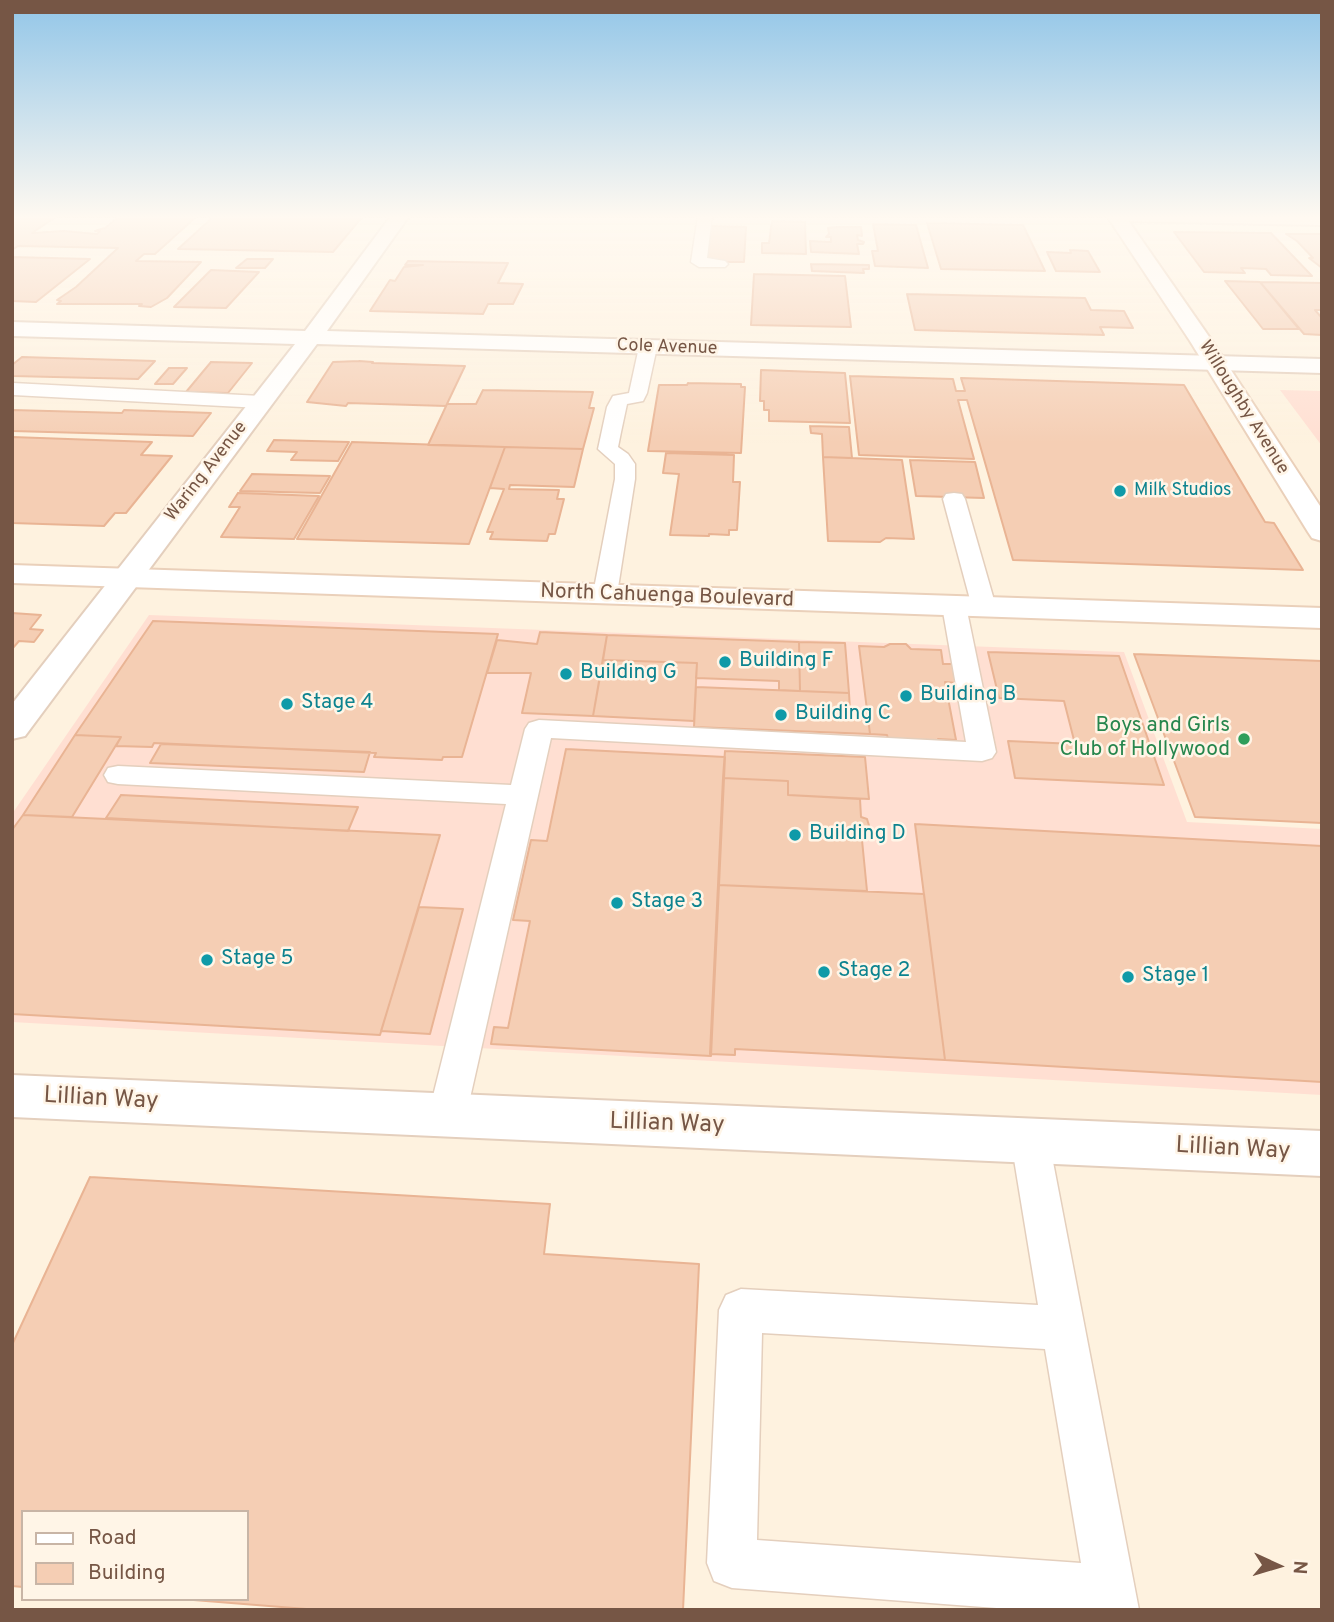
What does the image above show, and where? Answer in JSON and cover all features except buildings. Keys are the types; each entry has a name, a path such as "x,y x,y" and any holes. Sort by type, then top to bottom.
{"street":[{"name":"Waring Avenue","path":"12,728 344,292"},
{"name":"Willoughby Avenue","path":"1166,292 1322,532"},
{"name":"Cole Avenue","path":"12,328 1322,366"},
{"name":"North Cahuenga Boulevard","path":"12,574 1322,618"},
{"name":"Lillian Way","path":"12,1096 1322,1154"}],"lane":[{"path":"605,594 625,479 625,464 608,449 616,407 620,400 636,397 648,347"},
{"path":"13,389 261,402"},
{"path":"447,1116 538,729 982,752 969,607 954,499"},
{"path":"118,775 523,795"},
{"path":"1030,1141 1064,1328 1112,1600 732,1563 741,1310 1064,1328"}],"shaded area":[{"path":"1280,390 1322,391 1322,446"},
{"path":"149,615 1124,652 1187,822 1322,829 1322,1095 12,1022 12,814"}],"place":[{"name":"Milk Studios","path":"1120,491"},
{"name":"Building F","path":"725,662"},
{"name":"Building G","path":"566,674"},
{"name":"Building B","path":"906,696"},
{"name":"Stage 4","path":"287,704"},
{"name":"Building C","path":"781,715"},
{"name":"Boys and Girls Club of Hollywood","path":"1244,739"},
{"name":"Building D","path":"795,835"},
{"name":"Stage 3","path":"617,903"},
{"name":"Stage 5","path":"207,960"},
{"name":"Stage 2","path":"824,972"},
{"name":"Stage 1","path":"1128,977"}]}
